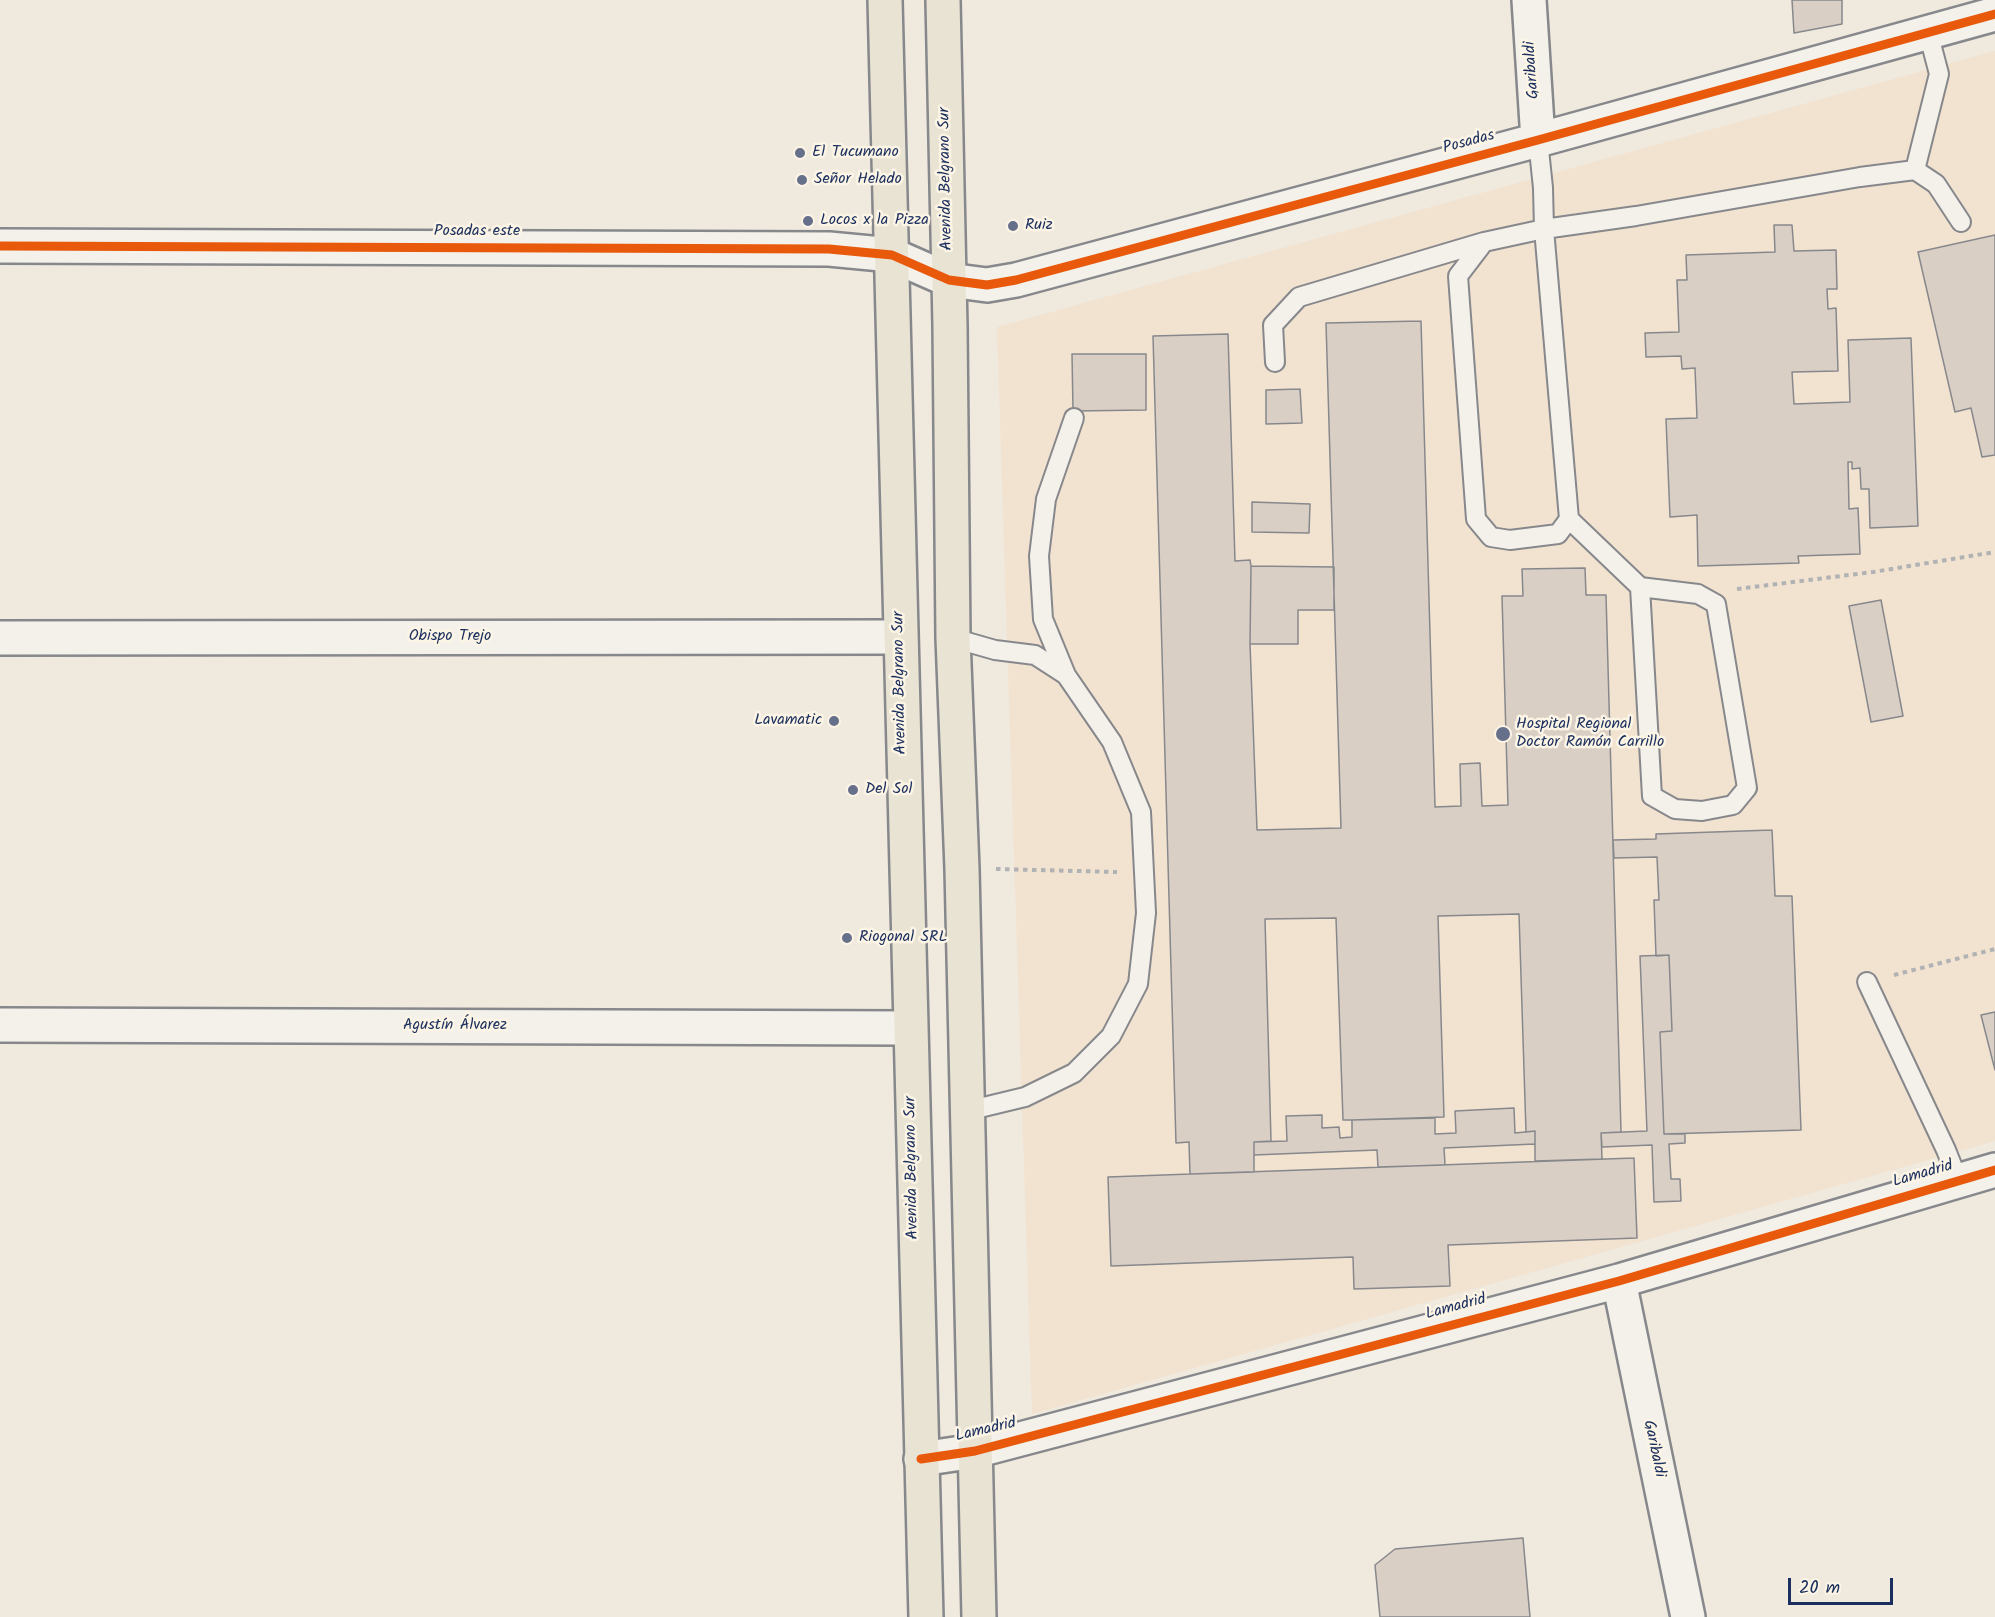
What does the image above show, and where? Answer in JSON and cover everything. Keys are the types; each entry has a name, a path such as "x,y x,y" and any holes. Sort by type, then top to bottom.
{"highway":[{"name":"Avenida Belgrano Sur","path":"885,0 926,1617"},
{"name":"Avenida Belgrano Sur","path":"944,0 953,638 962,869 979,1617"}],"street":[{"name":"Garibaldi","path":"1529,0 1538,140"},
{"name":"Posadas","path":"949,280 987,285 1016,280 1995,14"},
{"name":"Posadas este","path":"0,246 829,249 892,255 949,280"},
{"name":"Obispo Trejo","path":"0,638 900,637"},
{"name":"Agustín Álvarez","path":"0,1025 910,1028"},
{"name":"Lamadrid","path":"921,1459 975,1451 1619,1281 1995,1170"},
{"name":"Garibaldi","path":"1619,1281 1688,1617"}],"lane":[{"path":"1915,170 1939,74 1928,32"},
{"path":"1484,242 1458,276 1476,519 1491,537 1510,540 1558,534 1569,519 1538,140"},
{"path":"1275,362 1273,325 1299,297 1484,242 1544,229 1915,170 1936,184 1960,222"},
{"path":"967,1111 1025,1097 1074,1073 1111,1036 1138,984 1146,913 1141,812 1112,742 1066,675 1043,619 1038,556 1046,500 1074,418"},
{"path":"1569,519 1640,587 1698,594 1716,604 1747,788 1733,805 1702,811 1675,809 1652,796 1640,587"},
{"path":"953,638 996,650 1035,655 1066,675"},
{"path":"1867,982 1958,1180"}],"path":[{"path":"1698,594 1873,572 1995,552"},
{"path":"962,869 1145,873"},
{"path":"1867,982 1995,949"}],"shaded area":[{"name":"Hospital Regional Doctor Ramón Carrillo","path":"1995,51 1995,1141 1032,1414 997,327"}],"building":[{"path":"1792,0 1842,0 1842,24 1794,33"},
{"path":"1774,225 1792,225 1794,251 1836,250 1837,289 1827,289 1828,309 1836,308 1838,371 1792,372 1794,404 1850,402 1848,340 1911,338 1918,526 1870,528 1869,489 1861,489 1860,468 1852,469 1852,462 1848,462 1849,509 1858,508 1860,554 1798,556 1799,563 1698,566 1697,515 1670,517 1666,419 1697,418 1695,368 1682,369 1681,356 1646,357 1645,333 1679,332 1677,280 1687,280 1686,255 1775,252"},
{"path":"1995,235 1995,455 1982,457 1971,408 1955,412 1918,252"},
{"path":"1421,321 1435,807 1461,806 1460,764 1480,763 1482,806 1508,805 1502,596 1523,596 1522,569 1585,568 1586,595 1606,595 1621,1132 1601,1133 1602,1159 1535,1161 1535,1131 1526,1132 1519,914 1438,916 1444,1117 1352,1120 1343,1120 1336,918 1265,919 1271,1141 1254,1142 1254,1172 1190,1174 1189,1142 1176,1143 1153,336 1228,334 1235,561 1250,560 1251,566 1250,644 1257,830 1341,828 1326,323"},
{"path":"1072,354 1146,354 1146,410 1073,411"},
{"path":"1300,389 1302,423 1266,424 1266,390"},
{"path":"1252,502 1310,504 1309,533 1252,532"},
{"path":"1251,566 1334,567 1334,610 1298,610 1298,644 1250,644"},
{"path":"1881,600 1903,716 1871,722 1849,606"},
{"path":"1772,830 1775,896 1792,896 1801,1130 1664,1134 1660,1032 1672,1031 1669,955 1656,956 1654,900 1659,900 1657,857 1614,858 1613,840 1656,839 1656,834"},
{"path":"1669,955 1672,1031 1660,1032 1664,1134 1685,1134 1685,1143 1669,1144 1671,1179 1680,1179 1681,1201 1654,1202 1652,1145 1602,1147 1601,1133 1647,1131 1640,956"},
{"path":"1995,1012 1995,1070 1981,1015"},
{"path":"1514,1108 1515,1133 1535,1131 1535,1144 1444,1148 1445,1165 1378,1167 1377,1150 1254,1155 1254,1142 1287,1141 1286,1116 1322,1115 1322,1128 1339,1127 1340,1138 1352,1137 1352,1120 1435,1118 1435,1134 1456,1133 1455,1111"},
{"path":"1634,1158 1637,1238 1448,1245 1450,1286 1354,1289 1353,1257 1111,1266 1108,1177"},
{"path":"1523,1538 1530,1617 1380,1617 1375,1565 1395,1549"}],"cycle path":[{"path":"0,246 829,249 892,255 949,280 987,285 1016,280 1538,140 1995,14"},
{"path":"921,1459 975,1451 1619,1281 1995,1170"}],"place":[{"name":"El Tucumano","path":"800,153"},
{"name":"Señor Helado","path":"802,180"},
{"name":"Locos x la Pizza","path":"808,221"},
{"name":"Ruiz","path":"1013,226"},
{"name":"Lavamatic","path":"834,721"},
{"name":"Hospital Regional Doctor Ramón Carrillo","path":"1503,734"},
{"name":"Del Sol","path":"853,790"},
{"name":"Riogonal SRL","path":"847,938"}]}
